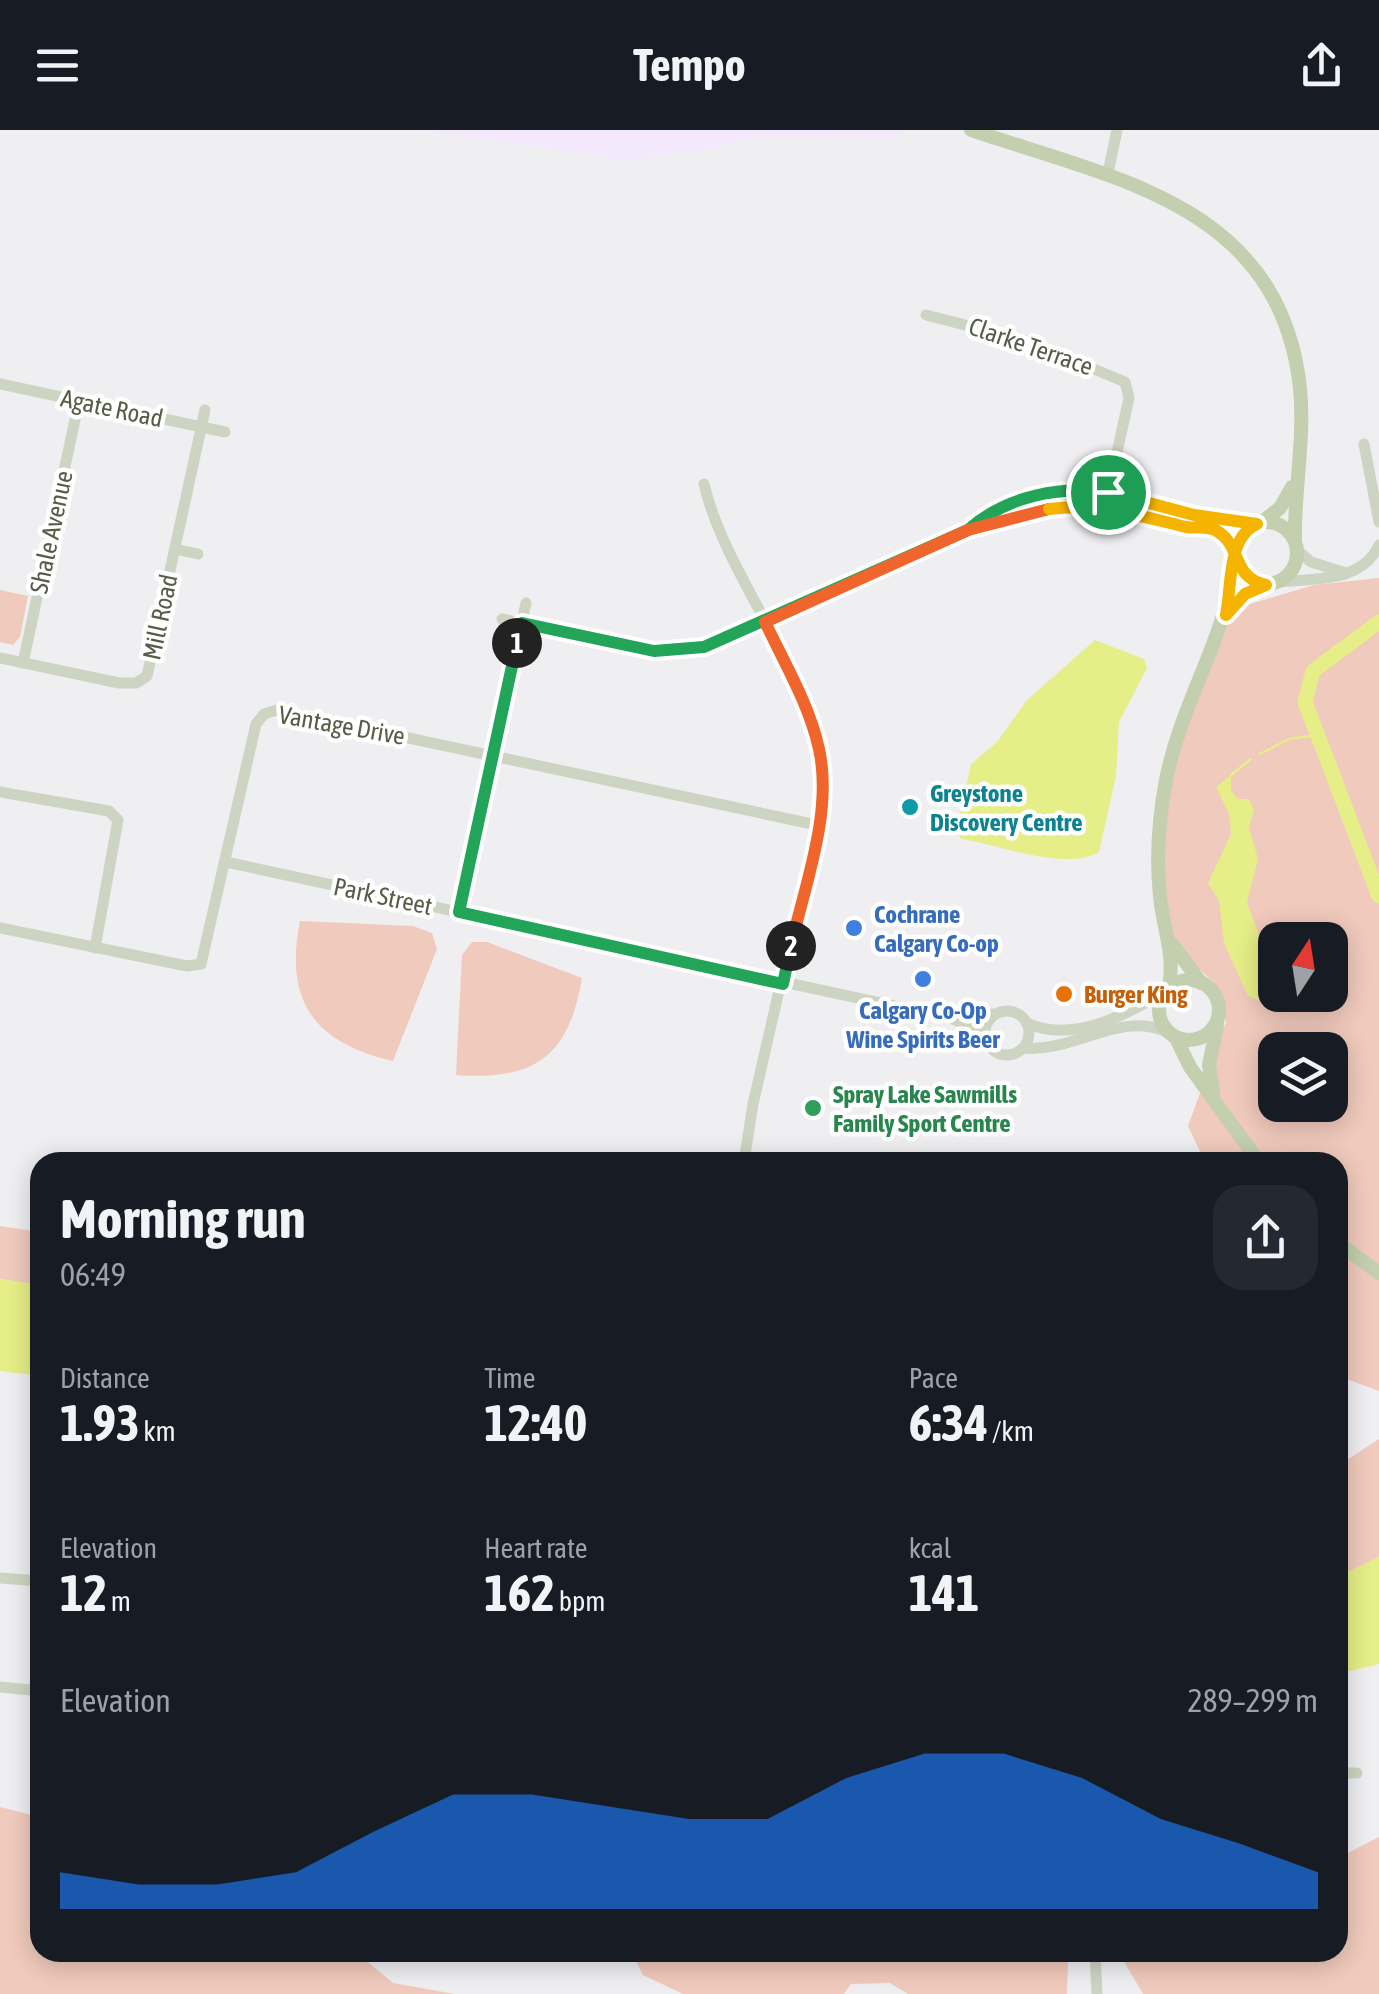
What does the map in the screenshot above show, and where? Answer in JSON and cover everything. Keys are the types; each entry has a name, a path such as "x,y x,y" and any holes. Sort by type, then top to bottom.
{"main road":[{"path":"971,130 1108,173 1196,213 1239,251 1258,276 1284,326 1298,378 1301,434 1294,481 1296,545 1293,569 1272,584 1245,594 1226,615"},
{"path":"1252,1152 1159,1016 1167,989 1171,942 1158,877 1166,780 1190,696 1226,615 1241,535 1280,508 1294,481"},
{"path":"1260,523 1282,526 1296,545"},
{"path":"1235,557 1246,578 1272,584"},
{"path":"1171,942 1215,995 1218,1020 1208,1073 1217,1103"},
{"path":"1167,989 1184,981 1202,983"},
{"path":"1172,1035 1197,1040 1213,1030 1218,1020"},
{"path":"1348,1251 1379,1273"}],"street":[{"path":"1108,173 1116,130"},
{"name":"Clarke Terrace","path":"926,314 1024,340 1124,382 1130,398 1105,507"},
{"name":"Agate Road","path":"0,384 225,432"},
{"name":"Shale Avenue","path":"24,663 80,401"},
{"name":"Mill Road","path":"0,658 119,683 142,680 149,670 205,410"},
{"path":"1364,444 1379,522"},
{"path":"704,484 816,734 823,781 818,825 753,1104 746,1152"},
{"path":"968,530 989,511 1029,497 1067,491 1108,492 1194,515 1260,523"},
{"path":"502,619 667,651 704,647 968,530 1046,509 1105,507 1212,528 1235,557"},
{"path":"1296,545 1311,562 1347,573"},
{"path":"1272,584 1347,573 1364,566 1379,545"},
{"path":"175,550 198,554"},
{"path":"459,912 526,603"},
{"name":"Vantage Drive","path":"0,928 187,966 200,964 256,724 269,711 286,710 818,825"},
{"path":"0,792 109,811 118,820 94,948"},
{"name":"Park Street","path":"226,862 950,1018 976,1028 986,1040"},
{"path":"1167,989 1086,1027 1055,1031 1028,1023 1014,1011 994,1014 986,1025 986,1040 1002,1055 1090,1039 1138,1023 1172,1035"},
{"name":"Park Street","path":"950,1018 994,1014"},
{"path":"1024,1048 1030,1036 1028,1023"},
{"path":"0,1578 30,1580"},
{"path":"0,1688 30,1690"},
{"path":"1348,1773 1356,1773"},
{"path":"1095,1962 1097,1994"}],"shaded area":[{"path":"423,130 900,130 898,137 764,135 711,149 628,160"},
{"path":"1379,578 1379,1391 1348,1380 1348,1152 1200,1152 1188,1126 1226,1022 1216,985 1171,942 1163,921 1166,779 1233,609 1314,585"},
{"path":"0,590 28,596 20,637 13,645 0,642"},
{"path":"1095,640 1144,659 1147,668 1119,722 1116,776 1099,852 1085,857 1050,858 961,839 957,829 971,764 997,742 1027,700"},
{"path":"1231,775 1231,791 1238,799 1249,799 1254,810 1249,827 1258,859 1247,902 1258,933 1258,1000 1248,996 1224,943 1219,901 1208,883 1231,834 1229,814 1216,787"},
{"path":"300,921 413,926 432,933 437,949 393,1061 343,1043 311,1014 297,974"},
{"path":"472,942 487,942 582,978 568,1027 557,1045 527,1068 484,1076 456,1075 462,955"},
{"path":"0,1226 30,1230 30,1284 0,1279"},
{"path":"0,1279 30,1284 30,1375 0,1371"},
{"path":"1379,1439 1379,1557 1348,1572 1348,1459"},
{"path":"1379,1557 1379,1664 1348,1672 1348,1572"},
{"path":"0,1807 30,1814 30,1962 368,1962 393,1983 455,1994 0,1994"},
{"path":"1379,1837 1379,1994 1143,1994 1124,1962 1348,1962 1348,1853"},
{"path":"636,1962 1068,1962 1067,1994 908,1994 890,1983 851,1984 844,1994 683,1994 643,1975"}],"waterway":[{"path":"1379,622 1313,671 1305,702 1379,896"},
{"path":"1260,754 1289,739 1318,735"},
{"path":"1231,775 1251,759"}],"place":[{"name":"Greystone Discovery Centre","path":"910,807"},
{"name":"Cochrane Calgary Co-op","path":"854,928"},
{"name":"Calgary Co-Op Wine Spirits Beer","path":"923,979"},
{"name":"Burger King","path":"1064,994"},
{"name":"Spray Lake Sawmills Family Sport Centre","path":"813,1108"}],"route":[{"path":"1108,492 1051,493 1000,506 968,530 704,647 654,651 522,623 459,912 783,984 820,812 823,781 816,734 765,622 968,530 1066,506 1124,510 1188,527 1212,528 1229,543 1235,554 1239,569 1246,578 1266,585 1245,594 1226,615 1234,576 1235,554 1236,544 1248,528 1257,524 1194,515 1108,492"}]}
